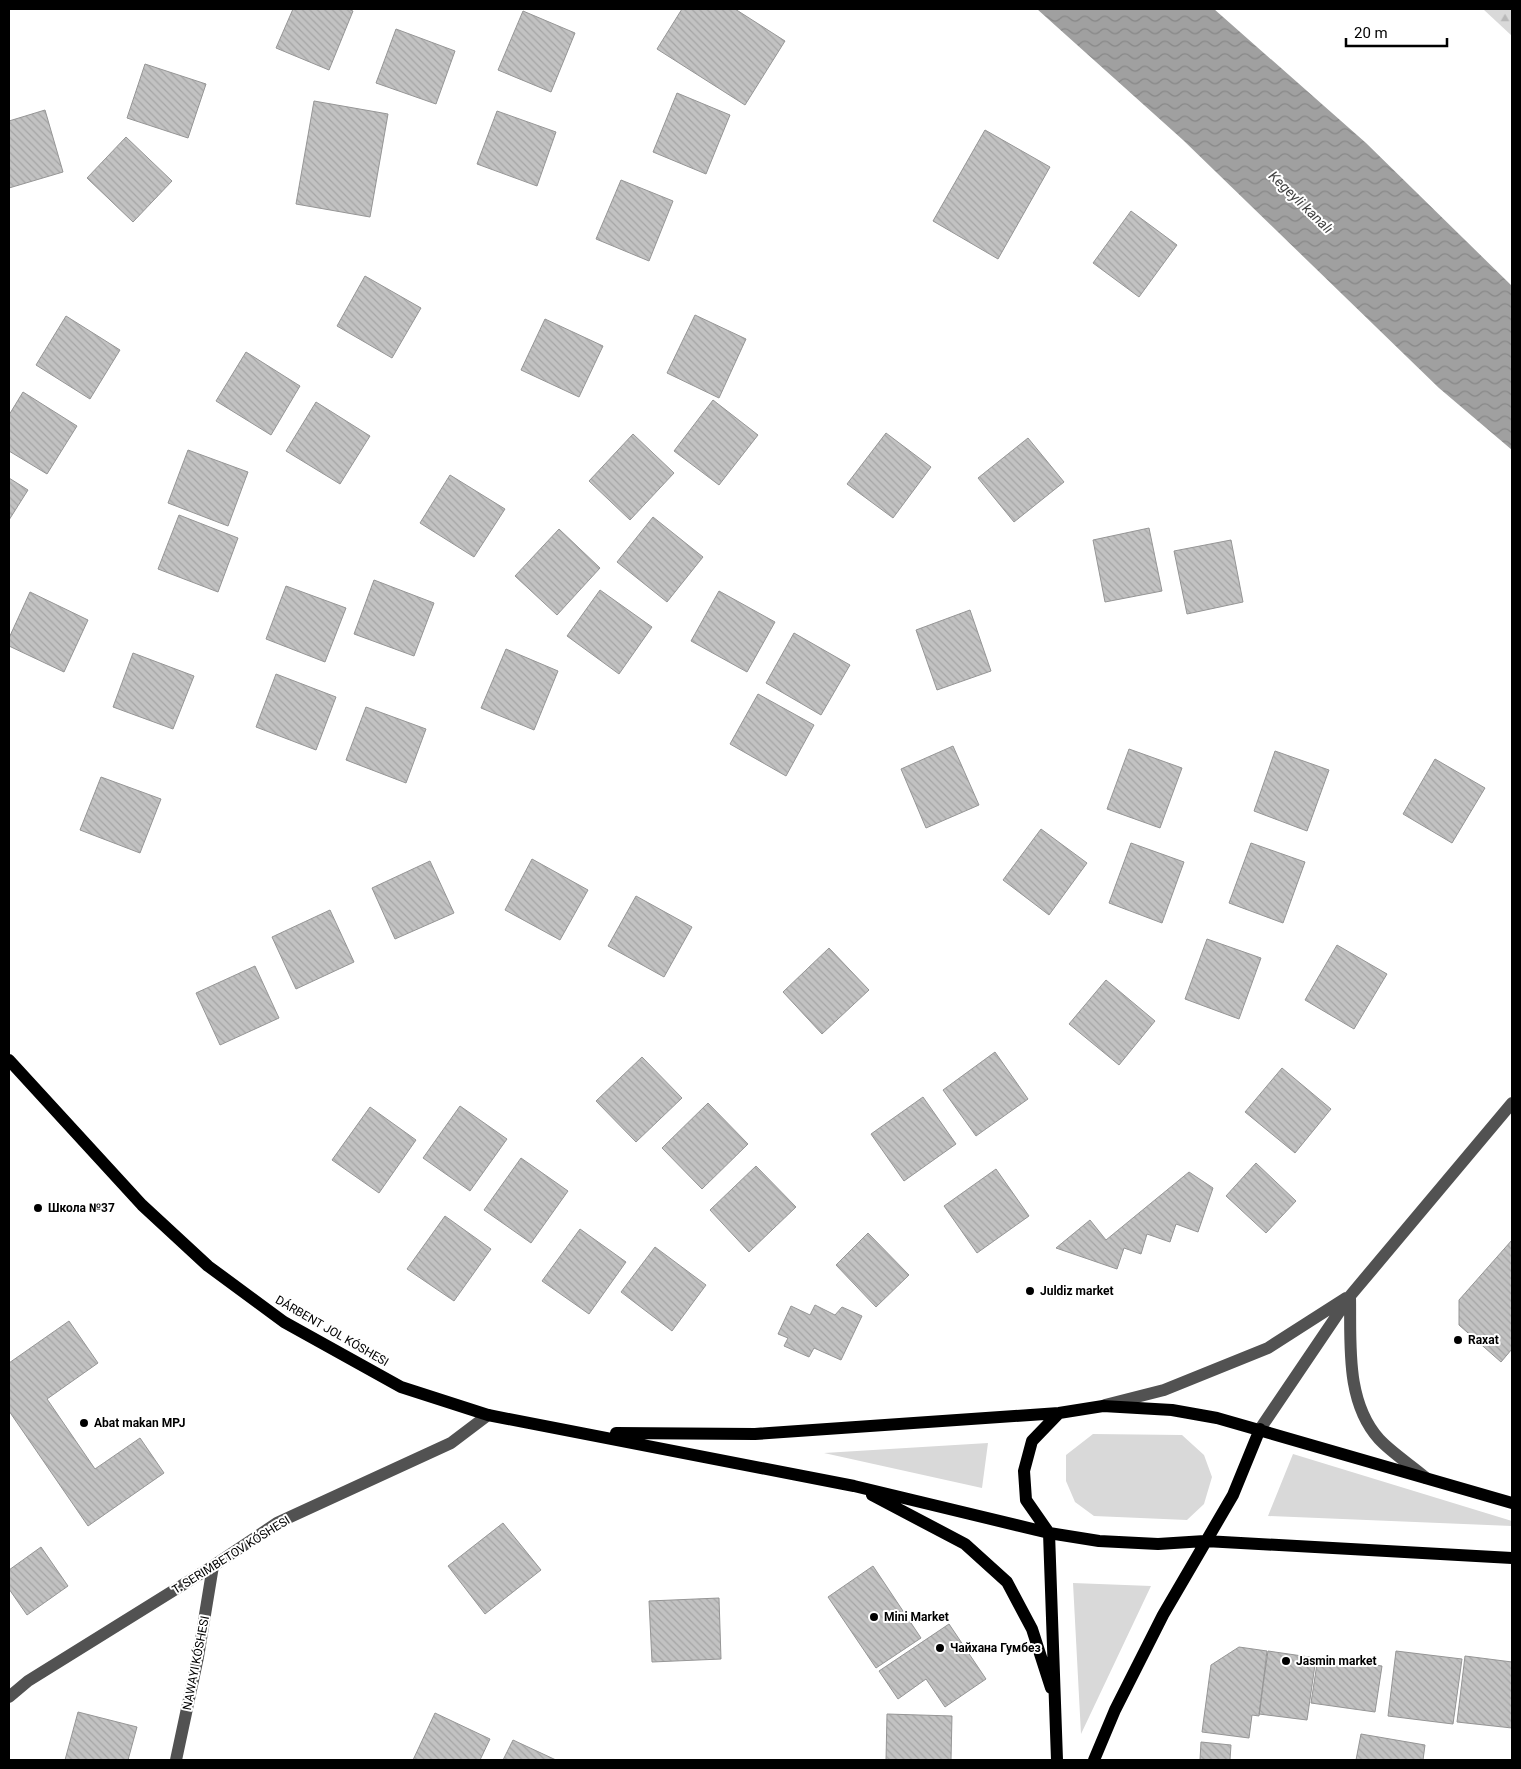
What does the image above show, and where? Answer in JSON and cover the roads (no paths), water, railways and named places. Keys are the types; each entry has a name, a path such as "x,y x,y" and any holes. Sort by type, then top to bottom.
{"main road":[{"name":"DÁRBENT JOL KÓSHESI","path":"9,1060 142,1205 208,1266 284,1322 401,1387 488,1415 584,1432"},
{"path":"584,1432 755,1434 1059,1413 1103,1406 1172,1410 1217,1418 1260,1429 1512,1503"},
{"path":"1057,1760 1049,1533 1026,1500 1024,1471 1032,1441 1059,1413"},
{"path":"1094,1760 1115,1710 1163,1615 1233,1495 1260,1429"},
{"path":"584,1432 854,1486 1049,1533 1099,1541 1158,1544 1205,1541 1512,1558"},
{"path":"854,1486 965,1544 1007,1582 1032,1629 1056,1705"}],"street":[{"path":"1260,1429 1350,1296 1512,1103"},
{"path":"1103,1406 1164,1390 1268,1348 1350,1296"},
{"path":"1350,1296 1351,1365 1360,1407 1379,1438 1426,1478"},
{"name":"T. SERIMBETOV KÓSHESI","path":"9,1697 28,1681 213,1566 277,1523 451,1443 488,1415"},
{"path":"176,1760 198,1657 213,1566"}],"water":[{"name":"Kegeyli kanalı","path":"1037,9 1214,9 1366,143 1512,286 1512,450 1439,388 1183,140"}],"place":[{"name":"Школа №37","path":"38,1208"},
{"name":"Juldiz market","path":"1030,1291"},
{"name":"Raxat","path":"1458,1340"},
{"name":"Abat makan MPJ","path":"84,1423"},
{"name":"Mini Market","path":"874,1617"},
{"name":"Чайхана Гумбез","path":"940,1648"},
{"name":"Jasmin market","path":"1286,1661"}]}
